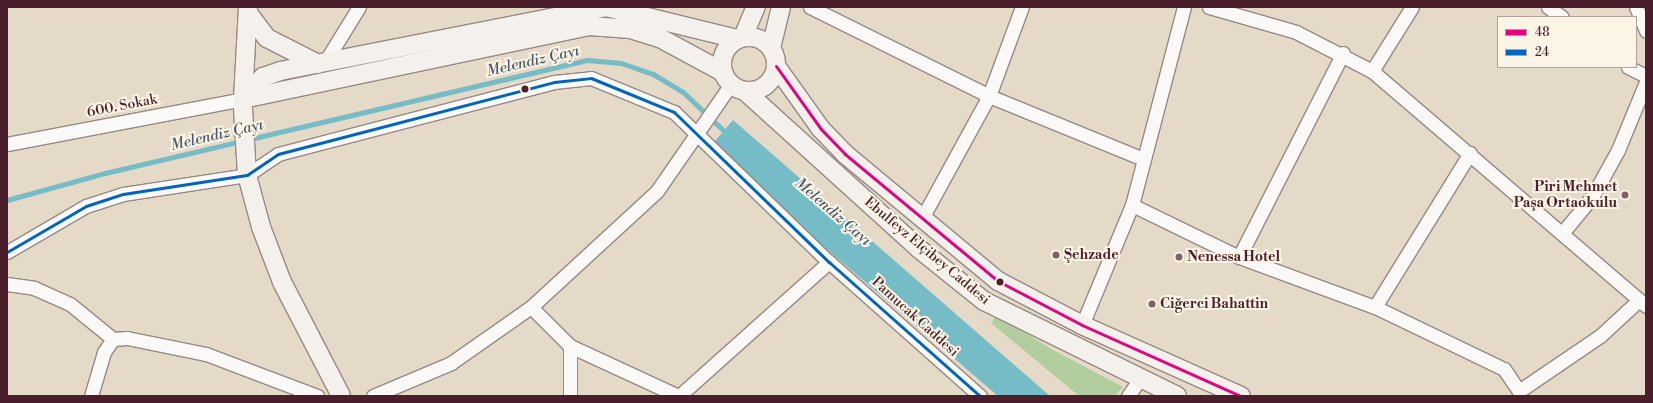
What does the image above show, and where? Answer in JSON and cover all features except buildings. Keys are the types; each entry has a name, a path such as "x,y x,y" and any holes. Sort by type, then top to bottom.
{"main road":[{"path":"243,103 263,78 321,63 606,7 740,38 759,39 771,48"},
{"path":"756,7 740,38 724,53 733,82 767,84 776,66 771,48 781,7"},
{"path":"248,10 267,38 321,63"},
{"path":"248,10 243,103 246,175 282,282 341,396"},
{"name":"Ebulfeyz Elçibey Caddesi","path":"243,103 590,26 630,29 660,38 733,82 918,248 984,302 1139,380 1177,396"},
{"name":"Ebulfeyz Elçibey Caddesi","path":"776,66 817,123 845,154 922,220 998,281 1082,325 1241,396"}],"street":[{"path":"321,63 360,7"},
{"path":"810,7 988,96 1143,159"},
{"path":"922,220 988,96 1022,7"},
{"path":"1082,325 1132,205 1184,7"},
{"path":"1132,205 1239,256 1375,307 1504,368 1518,393 1600,336 1643,303 1563,232 1372,71 1343,53 1296,32 1209,7"},
{"path":"1372,71 1412,7"},
{"path":"1548,7 1561,16"},
{"path":"1636,7 1646,31"},
{"path":"1239,256 1343,53"},
{"path":"1630,68 1646,76"},
{"name":"Pamucak Caddesi","path":"246,175 278,154 554,82 591,78 674,112 697,137 829,262 980,396"},
{"path":"373,396 451,363 531,307 629,220 657,191 697,137 733,82"},
{"path":"1563,232 1592,197 1618,150 1646,82"},
{"name":"600. Sokak","path":"7,144 243,103"},
{"path":"1375,307 1470,153"},
{"path":"7,252 86,206 123,194 246,175"},
{"path":"531,307 570,346 678,396 829,262"},
{"path":"7,284 34,288 70,304 113,339 127,338 206,354 317,396"},
{"path":"95,394 104,352 113,339"},
{"path":"570,346 570,396"},
{"path":"1128,396 1139,380"}],"green space":[{"path":"996,315 1053,350 1123,387 1115,396 1079,396 991,323"}],"water":[{"path":"733,120 1050,396 998,396 709,148"}],"waterway":[{"name":"Melendiz Çayı","path":"7,200 105,173 587,60 621,63 653,74 683,92 727,134"}],"transit line":[{"name":"48","path":"776,66 821,129 845,154 998,281 1082,325 1241,396"},
{"name":"24","path":"7,252 86,206 123,194 247,175 278,154 554,82 591,78 674,112 829,262 980,396"}],"place":[{"name":"Piri Mehmet Paşa Ortaokulu","path":"1625,195"},
{"name":"Şehzade","path":"1056,255"},
{"name":"Nenessa Hotel","path":"1179,257"},
{"name":"Ciğerci Bahattin","path":"1152,304"}]}
